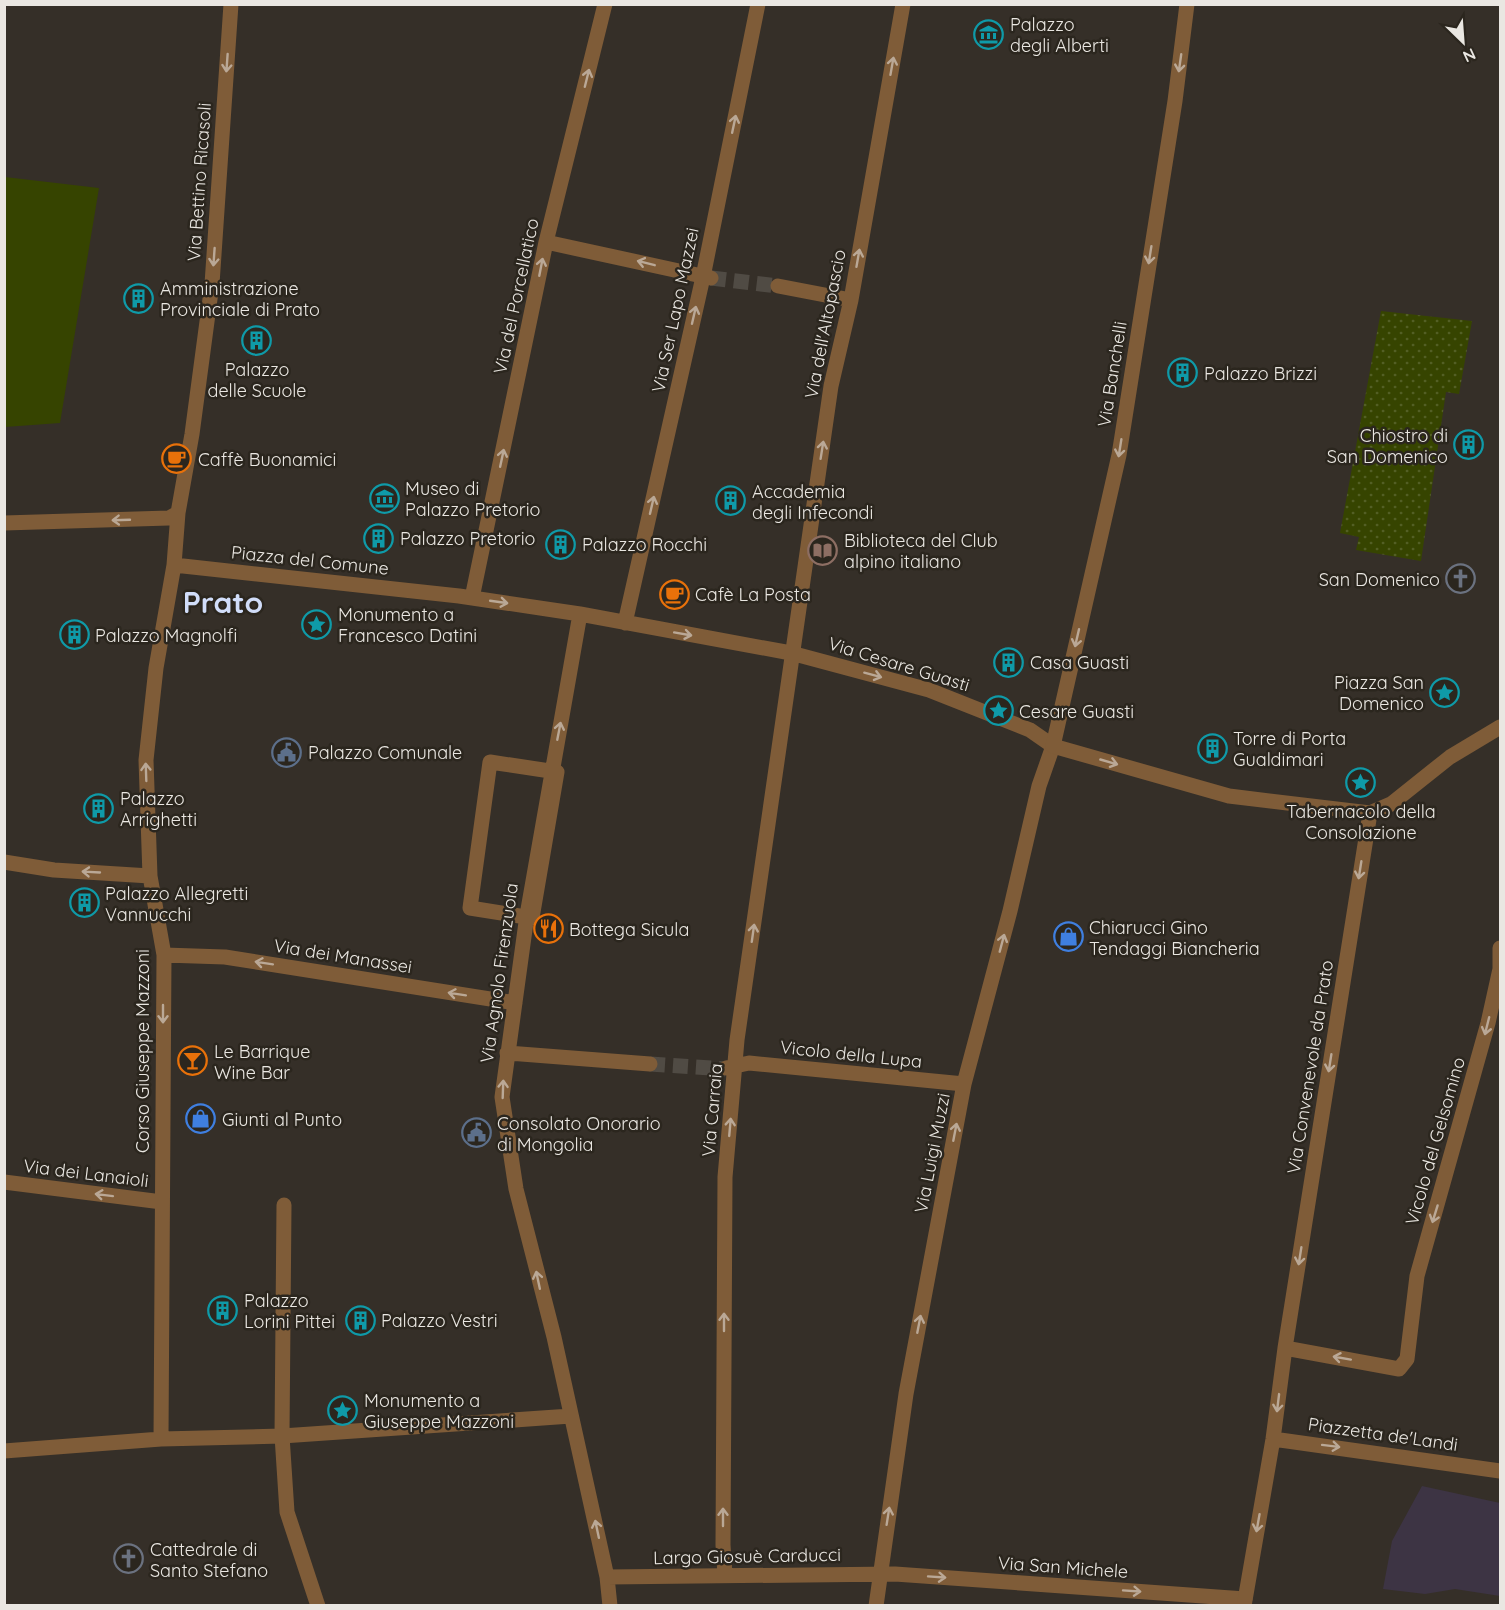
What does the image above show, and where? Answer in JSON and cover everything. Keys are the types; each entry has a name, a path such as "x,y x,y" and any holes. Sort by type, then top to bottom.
{"street":[{"name":"Via Bettino Ricasoli","path":"178,513 192,434 212,284 231,4"},
{"name":"Via del Porcellatico","path":"472,598 546,242 605,4"},
{"name":"Via Ser Lapo Mazzei","path":"626,624 707,278 758,4"},
{"name":"Via dell'Altopascio","path":"791,653 831,386 850,300 903,4"},
{"name":"Via Banchelli","path":"1053,746 1119,455 1175,101 1187,4"},
{"path":"546,242 707,278"},
{"path":"778,286 850,300"},
{"path":"4,523 169,518 178,513"},
{"path":"174,565 178,513"},
{"name":"Piazza del Comune","path":"174,565 441,593"},
{"name":"Corso Giuseppe Mazzoni","path":"161,1439 164,955 150,876 146,760 156,668 174,565"},
{"name":"Via Cesare Guasti","path":"441,593 580,614 791,653 929,690 1030,730 1053,746 1229,796 1370,813"},
{"path":"527,915 470,909 490,762 552,771 580,614"},
{"name":"Via Carraia","path":"725,1575 723,1545 725,1177 730,1068 791,675 791,653"},
{"path":"1370,813 1391,804 1450,757 1500,727"},
{"name":"Via Luigi Muzzi","path":"876,1605 906,1394 964,1084 1010,911 1039,786 1053,746"},
{"name":"Via Agnolo Firenzuola","path":"552,771 557,772 531,918 527,915 502,1097 516,1189 611,1577 610,1605"},
{"name":"Via Convenevole da Prato","path":"1285,1348 1370,813"},
{"path":"4,862 54,870 150,876"},
{"name":"Vicolo del Gelsomino","path":"1285,1348 1399,1369 1407,1359 1417,1276 1488,1023 1500,969 1500,948"},
{"name":"Via dei Manassei","path":"164,955 225,957 515,1003"},
{"path":"507,1053 650,1064"},
{"name":"Vicolo della Lupa","path":"730,1068 749,1063 964,1084"},
{"name":"Via dei Lanaioli","path":"4,1182 162,1202"},
{"path":"284,1205 281,1363 286,1512 318,1605"},
{"path":"1245,1602 1273,1439 1285,1348"},
{"path":"4,1451 161,1439 282,1436 571,1416"},
{"name":"Piazzetta de'Landi","path":"1273,1439 1494,1469"},
{"name":"Largo Giosuè Carducci","path":"611,1577 879,1574"},
{"name":"Via San Michele","path":"879,1574 1245,1602"}],"shaded area":[{"path":"1422,1486 1500,1503 1500,1596 1455,1589 1425,1594 1383,1589 1392,1541"}],"green space":[{"path":"5,177 99,188 60,423 5,427"},
{"path":"1381,311 1472,321 1459,394 1446,392 1421,561 1356,550 1359,537 1340,533"}],"tunnel":[{"path":"711,278 778,286"},
{"path":"650,1064 725,1069"}],"place":[{"name":"Palazzo degli Alberti","path":"989,34"},
{"name":"Amministrazione Provinciale di Prato","path":"139,298"},
{"name":"Palazzo delle Scuole","path":"257,340"},
{"name":"Palazzo Brizzi","path":"1183,373"},
{"name":"Chiostro di San Domenico","path":"1469,445"},
{"name":"Caffè Buonamici","path":"177,459"},
{"name":"Museo di Palazzo Pretorio","path":"384,498"},
{"name":"Accademia degli Infecondi","path":"731,501"},
{"name":"Palazzo Pretorio","path":"379,538"},
{"name":"Palazzo Rocchi","path":"561,544"},
{"name":"Biblioteca del Club alpino italiano","path":"823,550"},
{"name":"San Domenico","path":"1461,579"},
{"name":"Cafè La Posta","path":"674,594"},
{"name":"Monumento a Francesco Datini","path":"317,624"},
{"name":"Palazzo Magnolfi","path":"74,635"},
{"name":"Casa Guasti","path":"1009,662"},
{"name":"Piazza San Domenico","path":"1445,692"},
{"name":"Cesare Guasti","path":"998,711"},
{"name":"Torre di Porta Gualdimari","path":"1212,748"},
{"name":"Palazzo Comunale","path":"287,752"},
{"name":"Tabernacolo della Consolazione","path":"1361,782"},
{"name":"Palazzo Arrighetti","path":"99,808"},
{"name":"Palazzo Allegretti Vannucchi","path":"84,903"},
{"name":"Bottega Sicula","path":"548,929"},
{"name":"Chiarucci Gino Tendaggi Biancheria","path":"1068,937"},
{"name":"Le Barrique Wine Bar","path":"193,1061"},
{"name":"Giunti al Punto","path":"201,1119"},
{"name":"Consolato Onorario di Mongolia","path":"476,1133"},
{"name":"Palazzo Lorini Pittei","path":"223,1310"},
{"name":"Palazzo Vestri","path":"360,1320"},
{"name":"Monumento a Giuseppe Mazzoni","path":"343,1410"},
{"name":"Cattedrale di Santo Stefano","path":"129,1559"}],"district":[{"name":"Prato","path":"223,602"}]}
